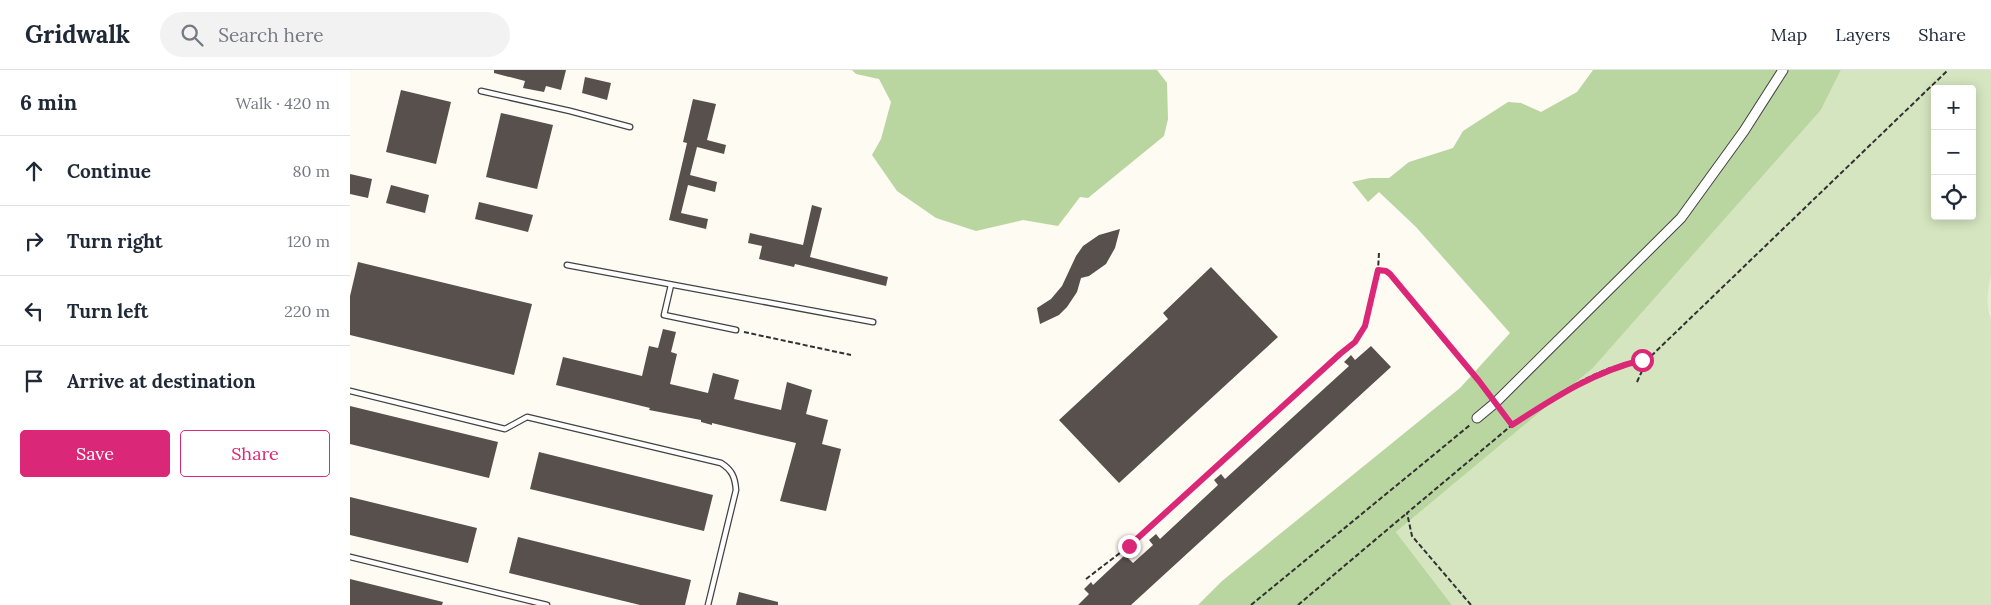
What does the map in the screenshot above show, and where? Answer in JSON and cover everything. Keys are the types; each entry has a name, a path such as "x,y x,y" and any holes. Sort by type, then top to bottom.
{"street":[{"path":"1477,418 1495,403 1681,218 1744,131 1783,70"}],"lane":[{"path":"481,91 630,127"},
{"path":"567,265 873,322"},
{"path":"671,285 664,315 736,330"},
{"path":"350,391 505,429 527,418 721,463 727,466 734,477 736,490 708,605"},
{"path":"350,557 547,605"}],"path":[{"path":"1637,382 1647,360 1948,70"},
{"path":"1086,579 1129,546 1355,342 1365,326 1378,270 1379,253"},
{"path":"1378,270 1386,271 1390,274 1479,381 1512,425"},
{"path":"736,330 851,355"},
{"path":"1298,605 1512,425 1588,378 1621,365 1647,360"},
{"path":"1251,605 1477,418"},
{"path":"1407,513 1412,536 1471,605"}],"green space":[{"path":"852,70 1157,70 1167,83 1168,119 1164,136 1088,198 1080,197 1058,226 1023,220 976,231 936,218 897,191 872,155 881,139 891,102 879,79 856,74"},
{"path":"1593,70 1841,70 1821,110 1593,368 1396,532 1452,605 1198,605 1222,581 1460,388 1510,333 1416,227 1379,192 1368,202 1352,182 1370,178 1389,178 1409,162 1453,148 1463,131 1508,102 1521,103 1541,112 1577,92"},
{"path":"1841,70 1991,70 1991,605 1452,605 1396,532 1593,368 1821,110"},
{"path":"1991,274 1991,319 1988,291"}],"building":[{"path":"494,70 566,70 561,90 546,86 544,92 523,88 525,81 494,73"},
{"path":"585,77 611,83 607,100 582,93"},
{"path":"401,90 451,102 436,164 386,152"},
{"path":"693,99 716,104 707,140 726,145 724,154 697,147 690,175 717,182 715,192 688,185 681,213 708,219 706,229 669,220 687,143 683,142"},
{"path":"501,113 553,125 537,189 486,177"},
{"path":"350,174 372,179 368,198 350,194"},
{"path":"391,185 429,195 425,213 386,203"},
{"path":"479,202 533,215 528,232 475,219"},
{"path":"812,205 822,208 810,257 888,277 886,286 795,264 794,267 759,259 762,246 748,243 750,233 803,245"},
{"path":"1120,229 1115,248 1106,264 1089,276 1081,278 1077,292 1067,307 1059,315 1040,324 1037,308 1051,299 1062,286 1076,256 1083,246 1099,235"},
{"path":"358,262 532,304 514,375 350,335 350,296"},
{"path":"1211,267 1278,337 1119,483 1059,420 1168,319 1163,313"},
{"path":"663,329 676,332 671,352 677,354 670,384 708,393 713,373 739,380 734,399 781,410 787,382 812,390 806,414 828,420 822,444 841,449 826,511 780,501 796,443 712,423 712,425 701,422 701,420 649,410 650,408 556,385 563,357 642,376 649,346 658,348"},
{"path":"1371,346 1391,367 1131,605 1078,605 1089,594 1084,589 1091,582 1093,585 1125,555 1133,563 1153,545 1149,540 1156,534 1160,539 1218,485 1214,480 1221,474 1225,479 1349,366 1344,362 1351,355 1355,360"},
{"path":"350,406 498,442 489,478 350,444"},
{"path":"539,452 713,495 704,531 530,489"},
{"path":"350,497 477,528 468,563 350,535"},
{"path":"518,537 691,580 685,605 640,605 509,573"},
{"path":"350,579 443,602 442,605 350,605"},
{"path":"739,592 778,602 778,605 736,605"}],"route":[{"path":"1129,546 1355,342 1365,326 1378,270 1386,271 1390,274 1479,381 1512,425 1588,378 1621,365 1642,360"}]}
